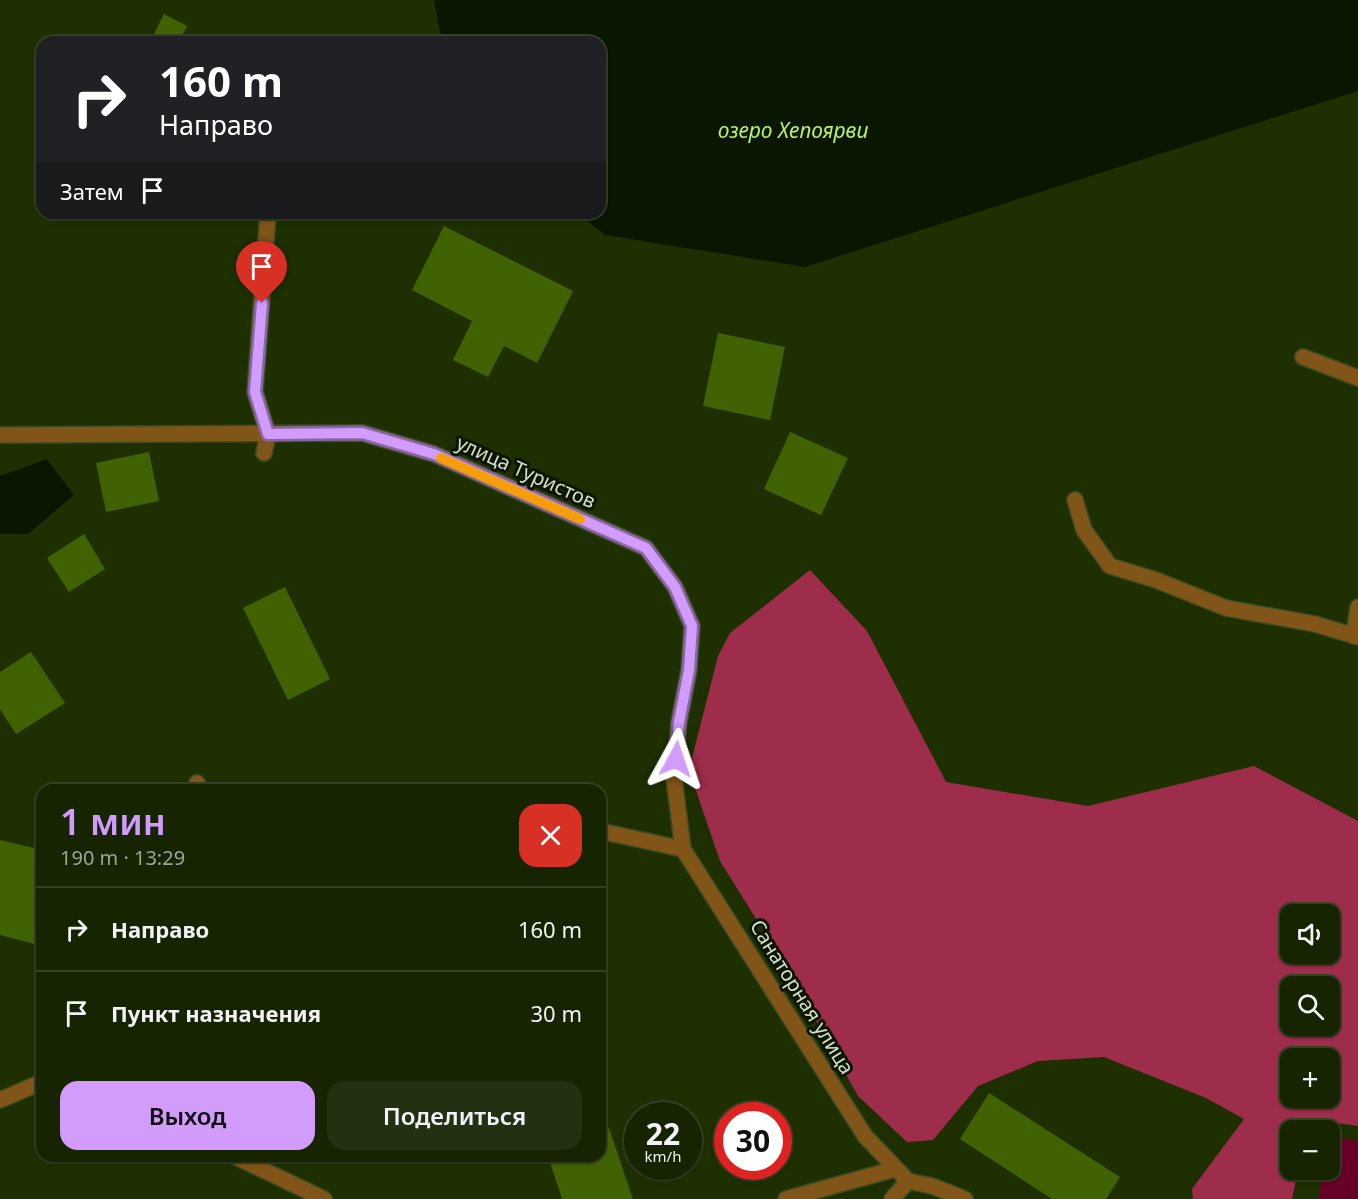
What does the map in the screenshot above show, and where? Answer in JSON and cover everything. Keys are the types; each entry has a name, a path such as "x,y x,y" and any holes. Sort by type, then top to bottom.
{"street":[{"path":"264,453 268,434 255,392 268,219"},
{"path":"1303,357 1358,378"},
{"name":"улица Туристов","path":"0,435 362,433 434,454 646,548 675,587 692,626 689,670 679,722 674,778 682,849"},
{"path":"1075,500 1084,530 1110,566 1156,580 1226,608 1315,624 1356,636 1358,607"},
{"path":"606,832 682,849"},
{"name":"Санаторная улица","path":"682,849 865,1136 908,1181"},
{"path":"0,1100 36,1085"},
{"path":"247,1162 324,1199"},
{"path":"786,1199 895,1169"},
{"path":"892,1199 908,1181 935,1193 965,1199"}],"shaded area":[{"path":"810,570 867,631 946,782 1088,806 1254,766 1358,821 1358,1126 1340,1123 1340,1120 1280,1120 1280,1180 1296,1180 1292,1199 1193,1199 1192,1189 1244,1119 1206,1098 1104,1057 1038,1061 978,1086 933,1140 907,1142 858,1096 783,962 720,861 689,770 718,656 730,633"},
{"path":"1340,1138 1358,1141 1358,1199 1318,1199 1322,1180 1340,1180"}],"water":[{"name":"озеро Хепоярви","path":"434,0 1358,0 1358,91 805,267 605,235 585,219 606,219 606,36 441,36"},
{"path":"47,459 74,495 28,534 0,534 0,476"}],"building":[{"path":"164,14 187,26 182,36 153,36"},
{"path":"444,226 573,291 537,363 504,346 488,377 453,360 472,321 412,290"},
{"path":"718,333 785,347 770,420 703,406"},
{"path":"790,432 848,458 821,515 764,489"},
{"path":"149,452 159,501 106,512 96,463"},
{"path":"84,534 105,569 69,592 47,558"},
{"path":"285,587 330,679 288,700 243,608"},
{"path":"31,652 65,703 16,734 0,709 0,672"},
{"path":"0,840 36,849 36,944 0,935"},
{"path":"989,1093 1120,1177 1106,1199 1052,1199 960,1139"},
{"path":"609,1128 624,1172 624,1180 627,1180 633,1199 562,1199 550,1162 606,1162 606,1129"}],"slow traffic":[{"path":"441,458 580,519"}],"route":[{"path":"262,303 255,392 268,434 362,433 434,454 646,548 675,587 692,626 689,670 679,722 676,759"}]}
